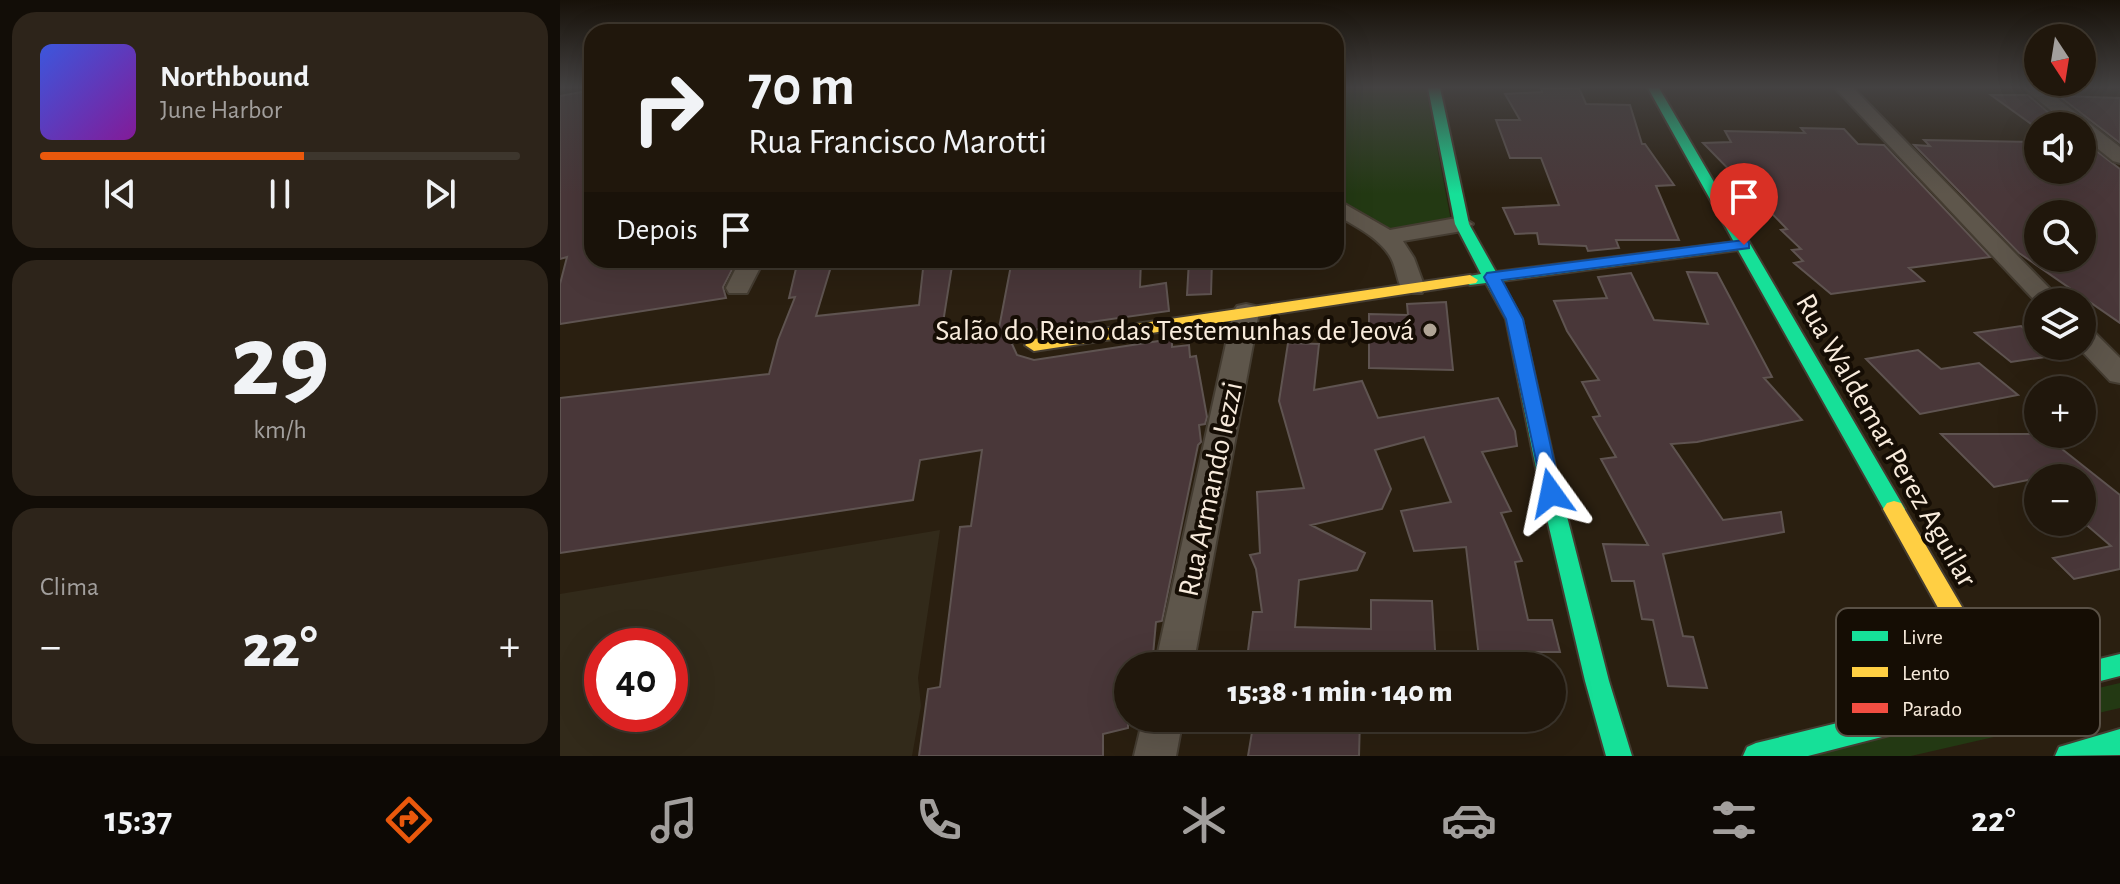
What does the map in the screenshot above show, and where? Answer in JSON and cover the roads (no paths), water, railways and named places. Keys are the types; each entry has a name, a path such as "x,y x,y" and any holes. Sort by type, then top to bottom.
{"street":[{"path":"1441,123 1462,224 1514,319 1551,493 1597,681 1619,756"},
{"name":"Rua Waldemar Perez Aguilar","path":"1673,123 1951,608"},
{"path":"1877,123 2036,288"},
{"path":"2096,137 2120,157"},
{"path":"1344,211 1388,237 1406,261 1413,288"},
{"path":"1388,237 1462,224"},
{"path":"1034,345 1413,288 1744,245"},
{"path":"738,288 748,268"},
{"name":"Rua Armando Iezzi","path":"1177,652 1246,312"},
{"path":"2096,349 2120,374"},
{"path":"2100,670 2120,665"},
{"path":"1155,756 1160,732"},
{"path":"1756,756 1836,736"},
{"path":"2068,756 2120,742"}],"place":[{"name":"Salão do Reino das Testemunhas de Jeová","path":"1430,330"}]}
